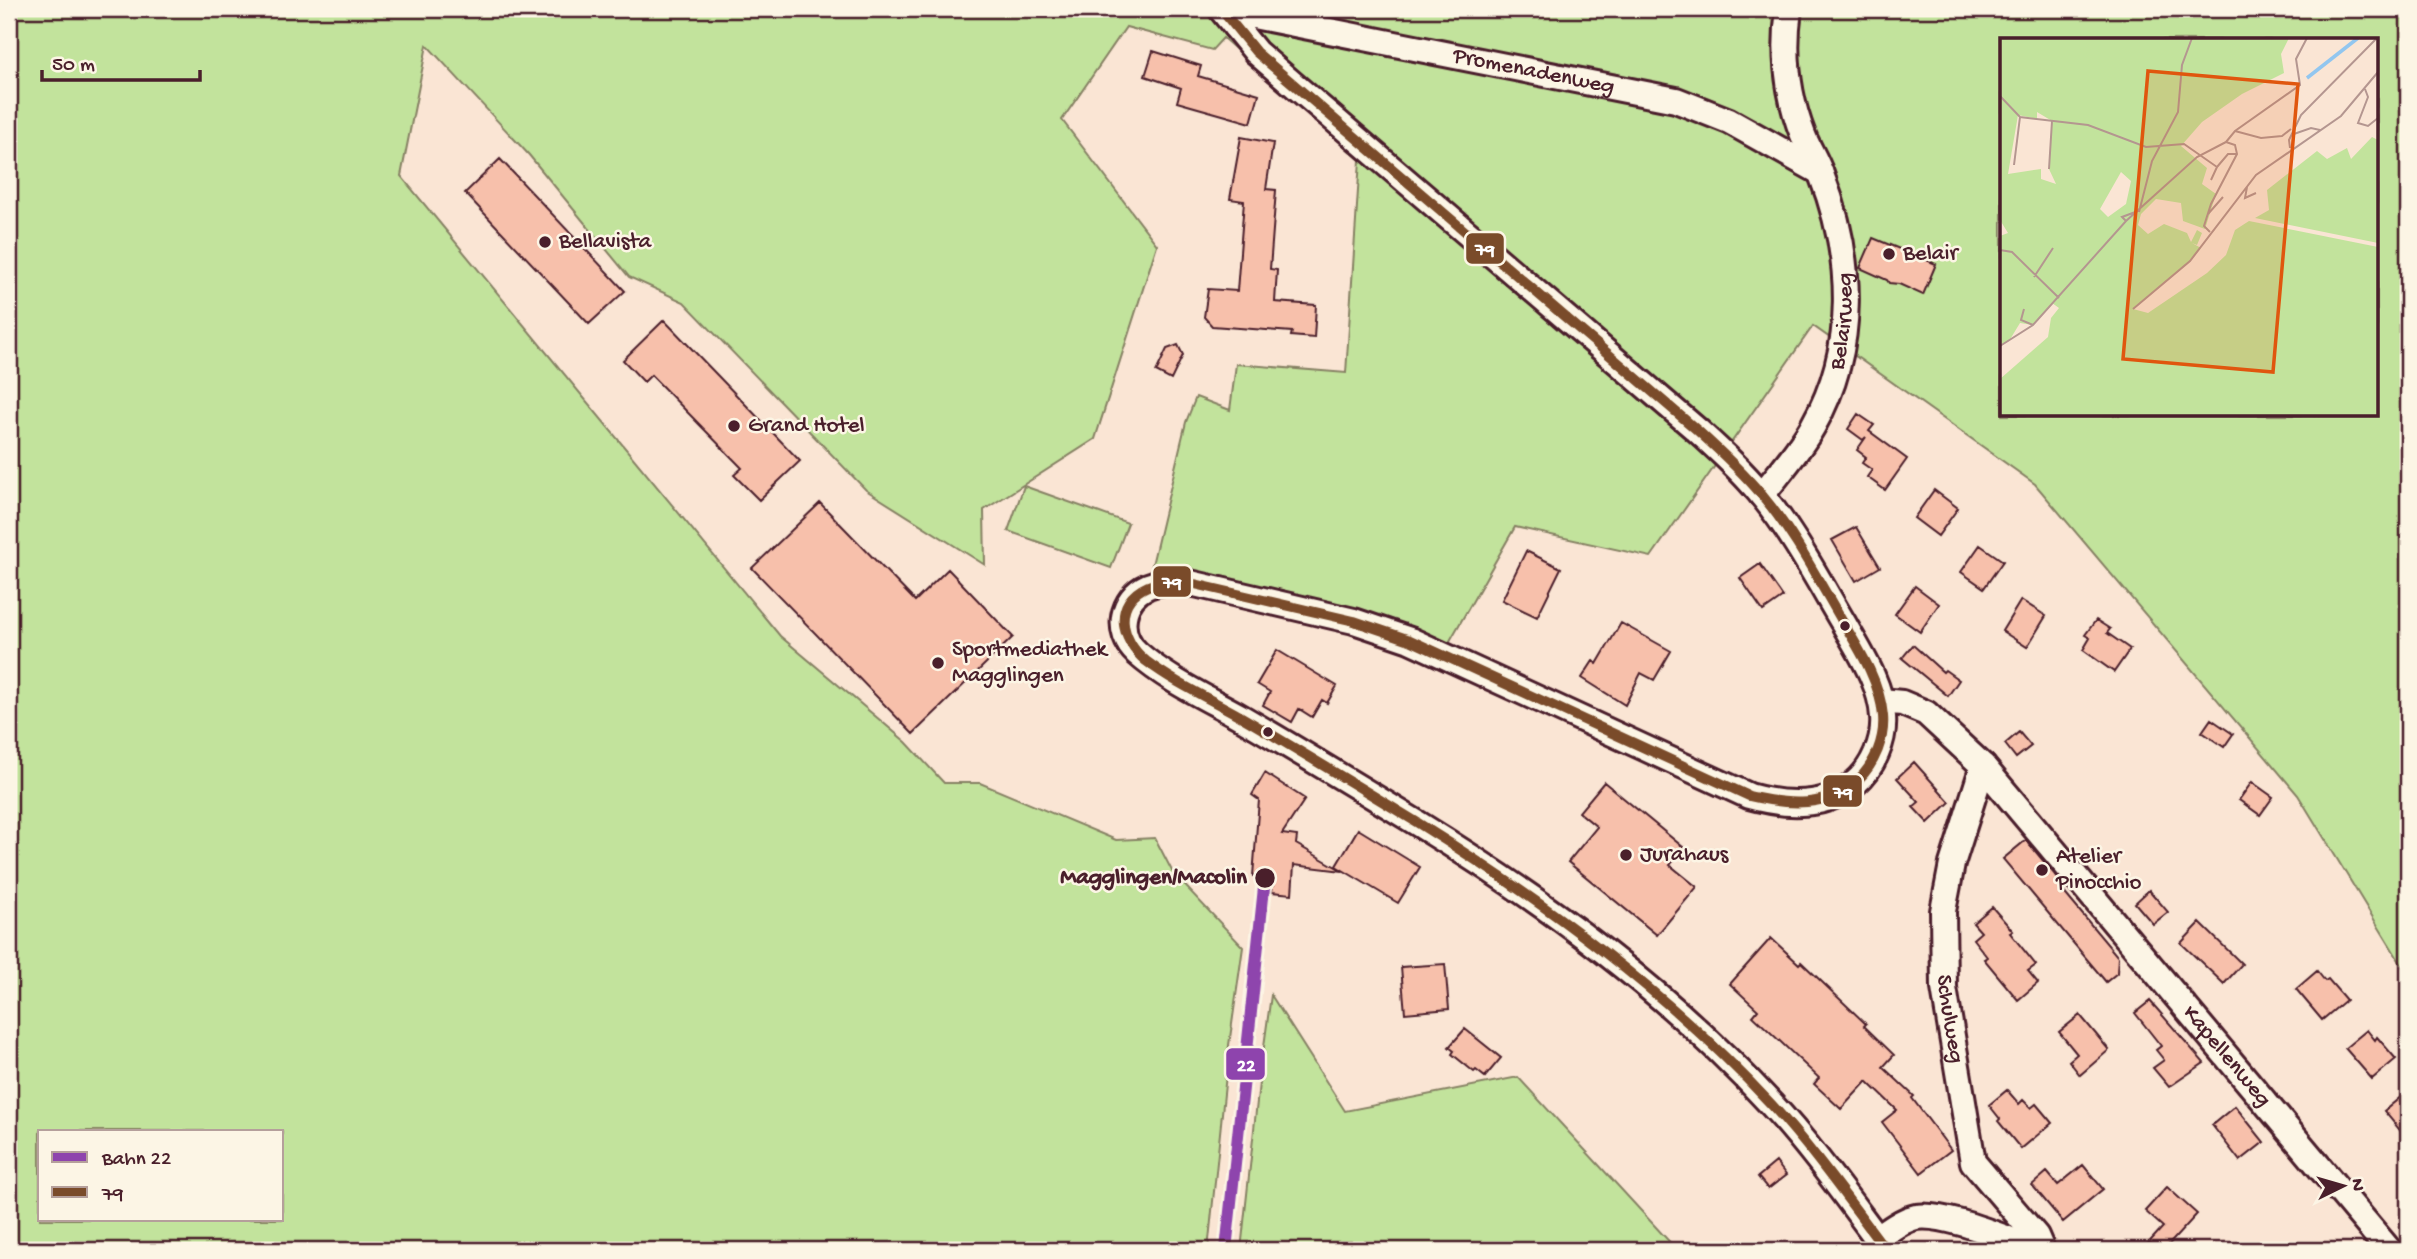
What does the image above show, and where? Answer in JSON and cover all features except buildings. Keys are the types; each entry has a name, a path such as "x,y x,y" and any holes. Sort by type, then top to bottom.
{"street":[{"name":"Belairweg","path":"1762,495 1812,428 1827,395 1840,355 1847,313 1846,284 1835,214 1802,133 1789,84 1785,36 1789,9"},
{"name":"Promenadenweg","path":"1228,17 1249,15 1676,100 1729,121 1820,172"},
{"path":"1228,17 1256,52 1737,467 1762,495 1807,559 1874,681 1883,717 1880,744 1864,774 1850,787 1827,799 1790,804 1749,796 1443,653 1354,621 1186,582 1165,581 1147,586 1135,595 1127,607 1123,631 1129,644 1159,670 1308,756 1478,861 1549,908 1633,974 1770,1103 1795,1131 1881,1244 1902,1222 1927,1216 1946,1219 1992,1242 2040,1250"},
{"path":"1782,151 1802,133"},
{"name":"Kapellenweg","path":"1881,701 1902,703 1926,713 1983,766 2389,1250"},
{"name":"Schulweg","path":"1983,766 1952,864 1943,911 1944,988 1973,1162 2036,1236 2040,1250"}],"green space":[{"path":"9,9 2408,9 2408,975 2298,795 2035,484 1813,326 1651,557 1515,527 1443,653 1410,640 1147,586 1186,422 1196,397 1230,410 1236,364 1346,373 1360,160 1223,38 1212,50 1126,27 1062,120 1157,245 1095,439 984,510 985,565 866,490 684,302 629,277 529,155 427,45 401,176 780,636 906,742 944,783 980,783 1116,840 1155,838 1173,873 1243,947 1229,1045 1208,1250 9,1250"},
{"path":"1024,486 1128,523 1111,568 1008,531"},
{"path":"1271,995 1345,1111 1518,1077 1677,1250 1241,1250"}],"rail line":[{"name":"22","path":"1226,1250 1265,878"}],"transit line":[{"name":"79","path":"1221,9 1256,52 1697,430 1746,477 1794,539 1861,654 1878,690 1883,716 1882,733 1870,766 1847,789 1821,800 1778,801 1749,796 1410,640 1354,621 1186,582 1167,582 1148,586 1129,602 1124,622 1130,643 1157,669 1262,729 1466,853 1559,918 1648,987 1732,1063 1771,1104 1816,1157 1886,1250"}],"place":[{"name":"Bellavista","path":"545,242"},
{"name":"Belair","path":"1889,254"},
{"name":"Grand Hotel","path":"734,426"},
{"name":"Sportmediathek Magglingen","path":"938,663"},
{"name":"Jurahaus","path":"1626,855"},
{"name":"Atelier Pinocchio","path":"2042,870"},
{"name":"Magglingen/Macolin","path":"1265,878"}]}
